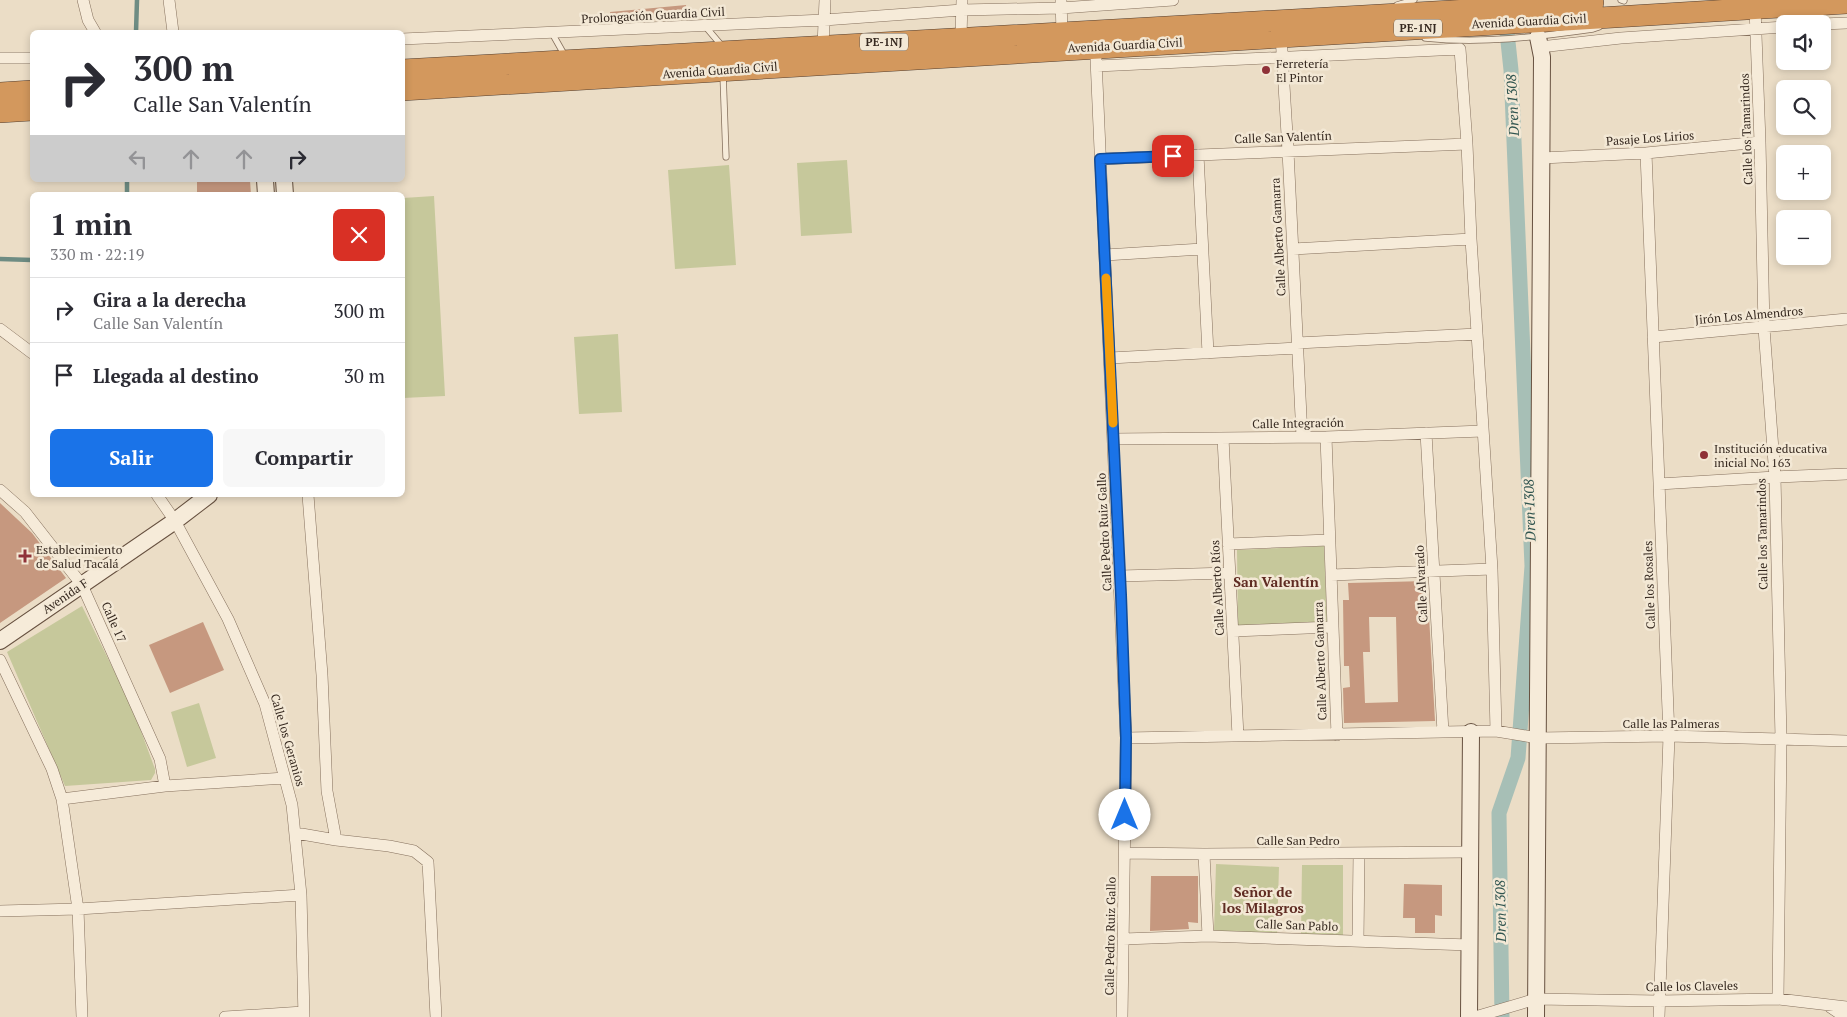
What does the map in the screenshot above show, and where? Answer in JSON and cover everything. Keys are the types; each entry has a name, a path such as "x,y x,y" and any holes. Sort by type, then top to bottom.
{"highway":[{"name":"Avenida Guardia Civil","path":"405,90 725,60 823,46 1062,32 1366,23 1471,25 1534,30 1646,0"},
{"name":"Avenida Guardia Civil","path":"1623,6 1756,18 1847,3"},
{"name":"Avenida Guardia Civil","path":"405,70 567,60 1096,57 1281,36 1366,23"},
{"path":"0,92 30,91"},
{"path":"0,112 30,110"}],"street":[{"path":"83,0 88,20 94,30"},
{"path":"169,0 172,30"},
{"path":"823,46 825,0"},
{"name":"Prolongación Guardia Civil","path":"405,39 824,20 962,5 1174,0"},
{"path":"1061,4 1062,32"},
{"path":"961,38 962,5"},
{"path":"1536,1017 1542,57 1534,30 1621,38 1756,18 1776,24"},
{"name":"Calle los Tamarindos","path":"1756,18 1764,328 1774,476 1781,738 1778,999"},
{"path":"1831,24 1847,23"},
{"name":"Calle Alberto Gamarra","path":"1281,36 1302,437"},
{"path":"1096,57 1282,58 1460,49 1468,144 1471,239 1492,569 1496,731"},
{"name":"Calle Pedro Ruiz Gallo","path":"1096,57 1126,738 1122,1017"},
{"path":"0,58 30,58"},
{"path":"0,92 30,82"},
{"path":"0,112 30,118"},
{"name":"Pasaje Los Lirios","path":"1542,158 1646,153 1760,142"},
{"name":"Calle San Valentín","path":"1100,159 1468,144"},
{"name":"Calle los Rosales","path":"1646,153 1668,736 1659,1017"},
{"path":"1198,155 1208,353"},
{"path":"1293,249 1471,239"},
{"path":"1105,255 1202,249"},
{"name":"Jirón Los Almendros","path":"1653,337 1847,319"},
{"path":"0,329 30,352"},
{"path":"1110,358 1477,334"},
{"name":"Calle Integración","path":"1113,439 1326,437 1483,431"},
{"name":"Calle Alvarado","path":"1426,433 1443,732"},
{"name":"Calle Alberto Gamarra","path":"1326,437 1337,734"},
{"name":"Calle Alberto Ríos","path":"1223,438 1238,736"},
{"path":"1659,484 1774,476 1847,474"},
{"name":"Calle 17","path":"0,490 25,512 82,585 160,759 165,786"},
{"name":"Calle los Geranios","path":"159,497 177,519 228,619 261,695 285,778 292,805 296,833 301,896 303,1014"},
{"name":"Avenida F","path":"177,519 200,497"},
{"name":"Avenida F","path":"0,641 206,497"},
{"path":"308,497 322,675 327,791 336,840"},
{"path":"1228,544 1329,540"},
{"path":"1331,575 1492,569"},
{"path":"1120,576 1230,572"},
{"path":"1233,631 1332,627"},
{"path":"0,660 52,769 62,799 78,909 82,1017"},
{"name":"Calle las Palmeras","path":"1126,738 1496,731 1538,738 1668,736 1847,741"},
{"path":"1469,1017 1471,732"},
{"path":"62,799 165,786 285,778"},
{"path":"296,833 414,851 428,862 436,1017"},
{"name":"Calle San Pedro","path":"1125,853 1470,852"},
{"path":"1358,941 1359,853"},
{"path":"1204,854 1208,936"},
{"path":"0,912 301,896"},
{"name":"Calle San Pablo","path":"1123,939 1208,936 1470,945"},
{"name":"Calle los Claveles","path":"1475,1017 1536,999 1659,1001 1778,999 1847,1007"},
{"path":"1828,1006 1845,1017"},
{"path":"225,1017 303,1014"}],"lane":[{"path":"1366,23 1414,0"},
{"path":"1421,38 1471,25 1534,30 1593,29 1623,6"},
{"path":"1366,23 1412,36"},
{"path":"705,26 725,60 726,157"},
{"path":"552,33 567,60"}],"green space":[{"path":"847,160 852,233 801,236 797,163"},
{"path":"729,165 736,265 675,269 668,170"},
{"path":"434,196 445,396 405,398 405,198"},
{"path":"618,334 622,412 579,414 574,337"},
{"path":"1324,546 1327,622 1238,626 1237,550"},
{"path":"82,606 132,707 155,769 151,780 65,786 7,652"},
{"path":"199,703 216,758 187,767 171,712"},
{"path":"1216,864 1279,867 1277,934 1214,932"},
{"path":"1302,865 1343,865 1343,935 1301,934"}],"building":[{"path":"686,5 687,19 612,22 610,12"},
{"path":"197,182 250,182 251,192 197,192"},
{"name":"Establecimiento de Salud Tacalá","path":"0,503 32,533 66,578 0,623"},
{"path":"1427,581 1435,721 1344,723 1343,688 1350,687 1349,666 1344,666 1343,600 1349,600 1348,583","holes":["1369,617 1396,617 1398,702 1365,703 1363,652 1370,652"]},
{"path":"203,622 224,670 170,693 149,645"},
{"path":"1151,876 1198,876 1198,923 1188,922 1189,929 1150,931"},
{"path":"1404,884 1442,885 1442,916 1435,915 1435,933 1415,933 1415,918 1403,918"}],"waterway":[{"path":"136,30 137,0"},
{"name":"Dren 1308","path":"1502,1017 1499,813 1518,758 1532,566 1511,70 1506,23"},
{"path":"127,182 127,192"},
{"path":"0,259 30,260"}],"slow traffic":[{"path":"1106,278 1113,423"}],"place":[{"name":"Ferretería El Pintor","path":"1266,70"},
{"name":"Institución educativa inicial No. 163","path":"1704,455"},
{"name":"Establecimiento de Salud Tacalá","path":"25,556"}],"district":[{"name":"San Valentín","path":"1276,581"},
{"name":"Señor de los Milagros","path":"1263,900"}],"route":[{"path":"1125,815 1126,738 1121,595 1100,159 1173,156"}]}
